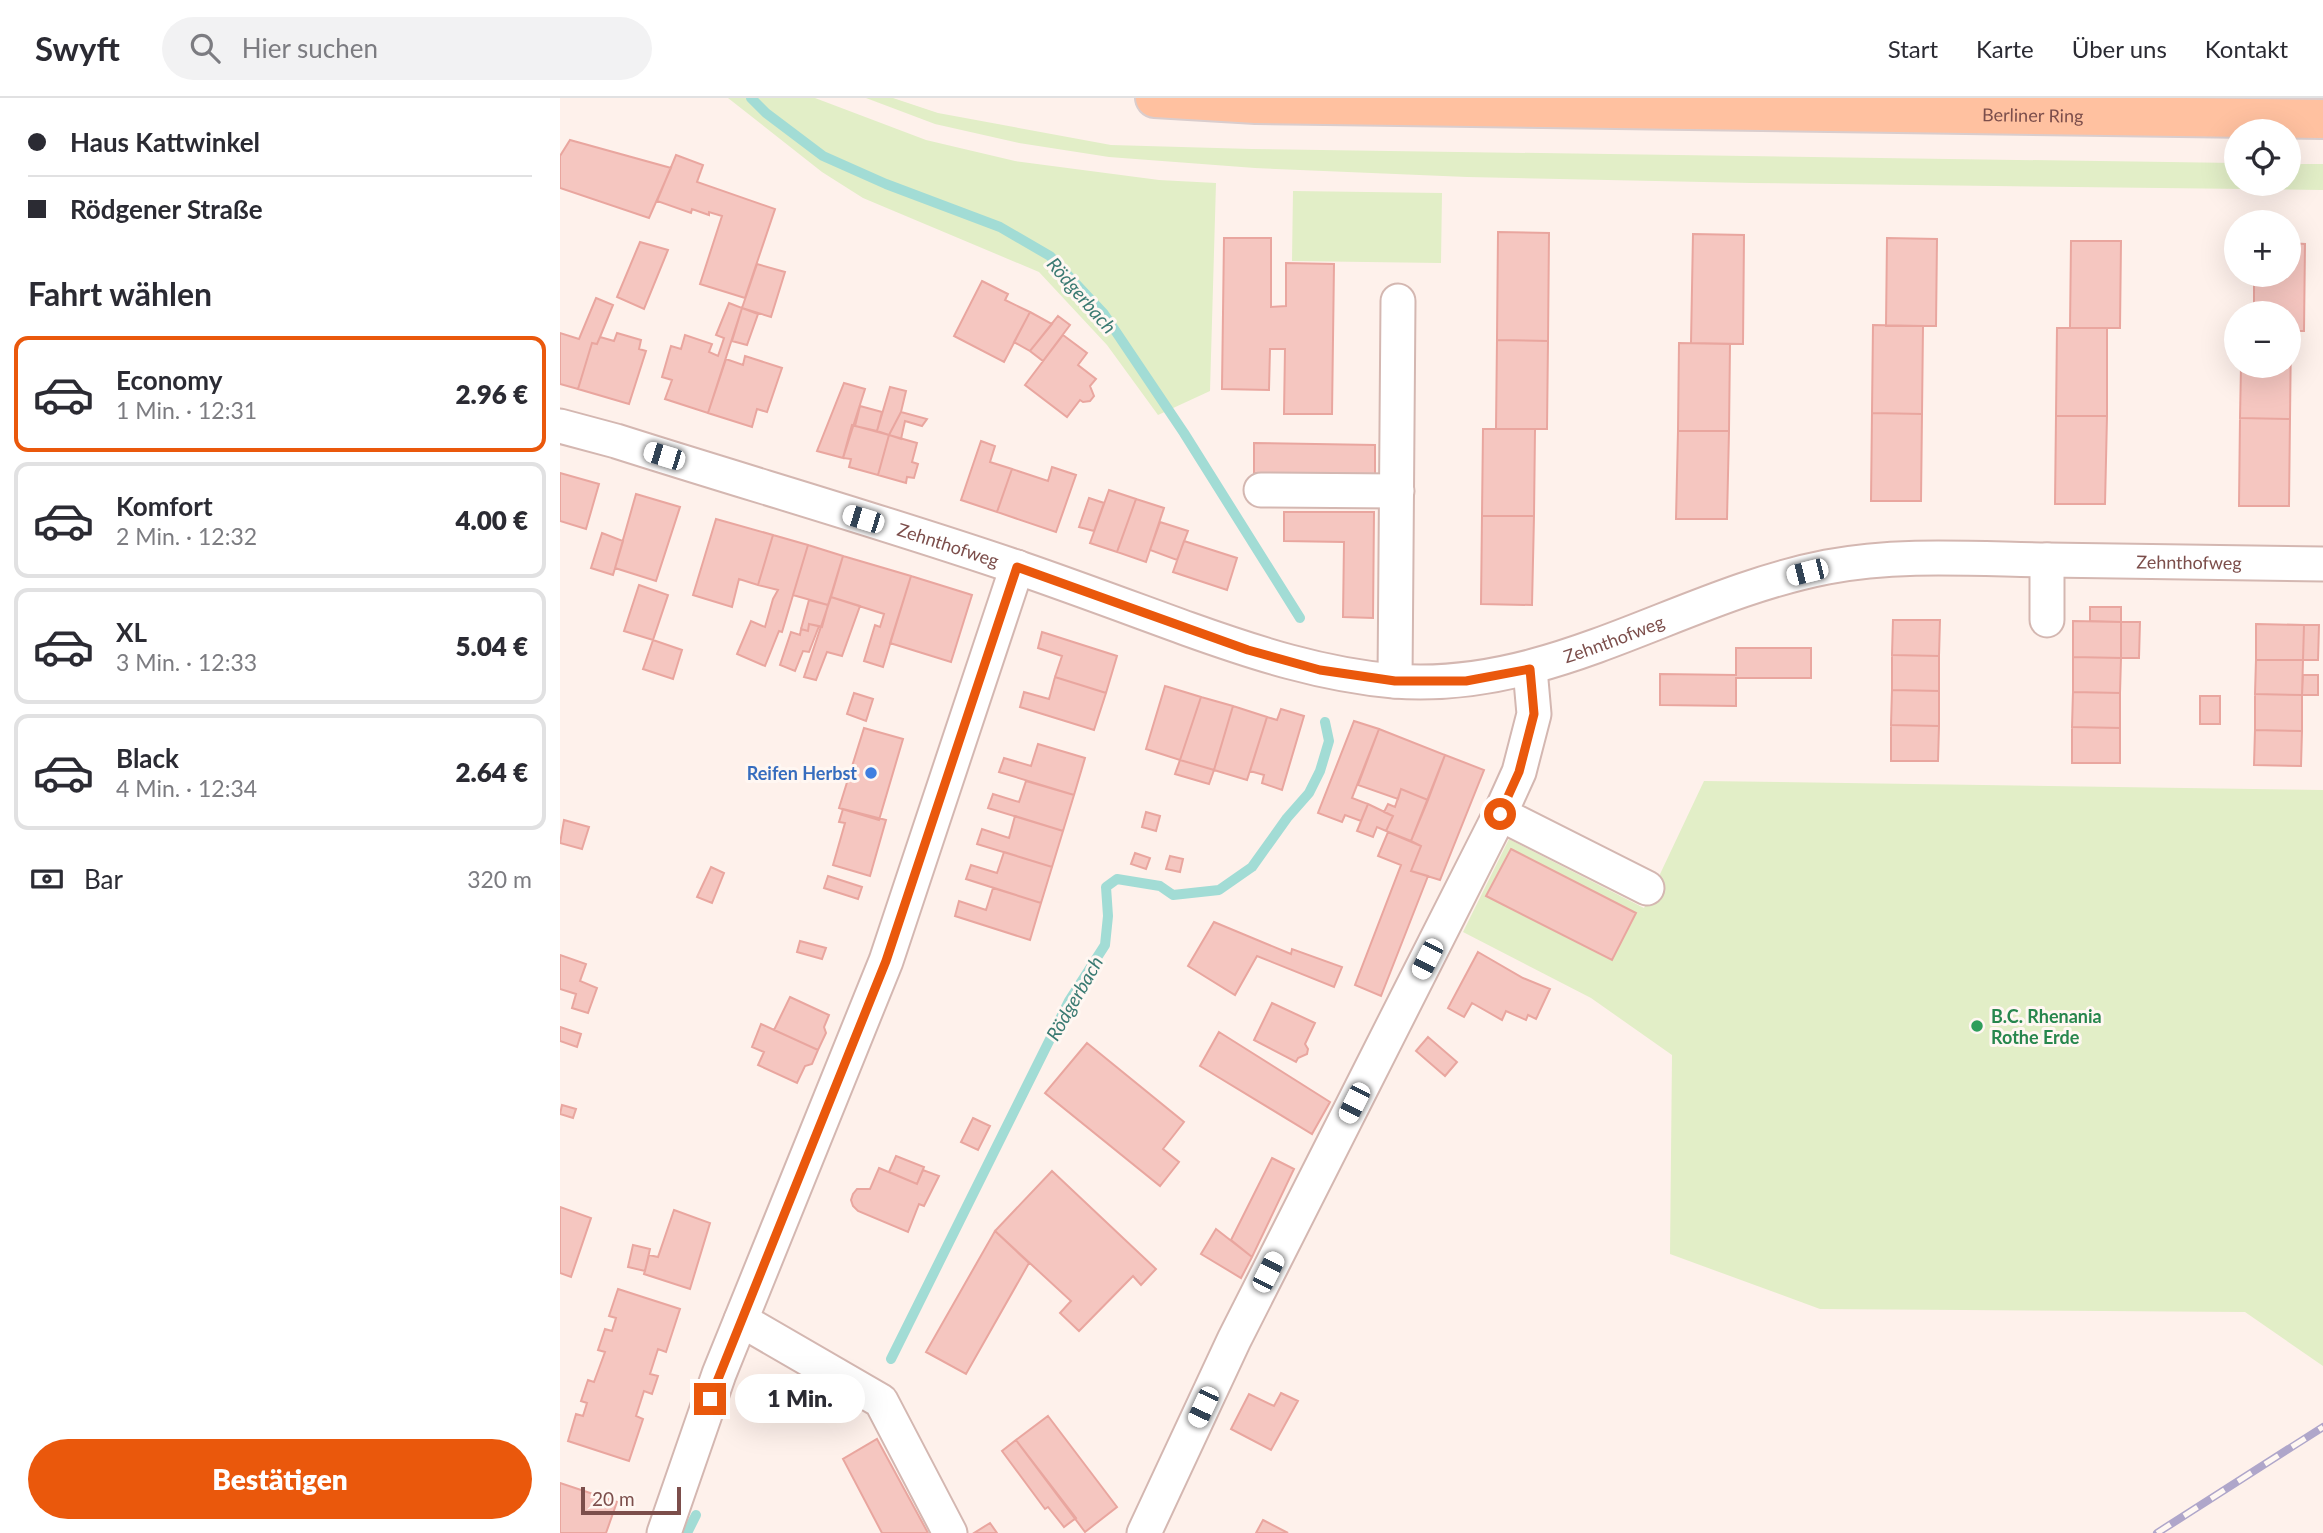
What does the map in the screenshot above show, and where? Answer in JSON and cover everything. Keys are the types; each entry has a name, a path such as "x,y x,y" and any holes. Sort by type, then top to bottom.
{"main road":[{"name":"Berliner Ring","path":"1155,98 1256,104 2323,119"}],"street":[{"path":"1395,681 1398,301"},
{"name":"Zehnthofweg","path":"560,426 629,445 1017,567 1248,650 1320,670 1395,681 1466,681 1530,669 1768,582 1826,567 1868,561 2047,560 2323,564"},
{"path":"1261,490 1397,491"},
{"path":"2047,560 2047,620"},
{"path":"664,1533 719,1374 886,961 1017,567"},
{"path":"1144,1533 1256,1296 1519,772 1534,714 1530,669"},
{"path":"1500,814 1647,888"},
{"path":"741,1320 881,1401 950,1533"}],"green space":[{"path":"728,98 815,98 926,140 1015,161 1159,180 1216,183 1210,391 1158,415 1107,345 1039,272 863,198 822,172"},
{"path":"866,98 893,98 938,113 1111,145 2224,163 2224,189 1467,177 1255,168 1109,157 1019,143 935,124"},
{"path":"2301,164 2323,164 2323,190 2301,190"},
{"path":"1293,191 1442,193 1441,263 1292,261"},
{"name":"B.C. Rhenania Rothe Erde","path":"1704,781 2323,790 2323,1366 2245,1312 1820,1309 1670,1254 1672,1055 1591,998 1463,932 1509,839 1644,908"}],"building":[{"path":"570,140 671,168 649,218 560,188 560,156"},
{"path":"676,155 703,165 697,182 775,209 745,298 700,284 722,216 692,209 691,213 657,201"},
{"path":"1498,232 1549,233 1548,341 1497,340"},
{"path":"1693,234 1744,235 1743,344 1691,343"},
{"path":"1224,238 1271,238 1271,307 1286,306 1286,263 1334,264 1332,414 1284,414 1285,349 1270,349 1269,390 1222,389"},
{"path":"1887,238 1937,239 1936,326 1886,326"},
{"path":"2071,241 2121,241 2120,328 2070,328"},
{"path":"640,242 668,250 644,309 617,297"},
{"path":"2301,244 2305,244 2304,331 2301,331 2301,301 2254,301 2254,287 2301,287"},
{"path":"757,264 785,272 771,317 742,308"},
{"path":"982,281 1008,294 1005,300 1030,312 1004,362 954,336"},
{"path":"596,298 613,305 600,337 597,344 592,343 578,389 560,384 560,333 579,339"},
{"path":"729,303 742,308 708,413 665,399 672,380 662,377 671,346 681,349 685,335 712,344 709,352 718,356 724,338 716,335"},
{"path":"742,308 758,314 747,345 732,341"},
{"path":"1030,312 1052,324 1030,351 1014,342"},
{"path":"1058,316 1070,325 1043,361 1030,351"},
{"path":"1873,325 1923,326 1922,414 1872,413"},
{"path":"2057,328 2107,328 2107,416 2056,416"},
{"path":"617,333 641,340 639,349 646,351 629,404 578,389 592,343 597,344 600,337 614,341"},
{"path":"1063,335 1087,353 1078,365 1096,379 1090,386 1094,396 1090,401 1080,400 1067,417 1025,385"},
{"path":"1497,340 1548,341 1547,429 1496,429"},
{"path":"1679,343 1730,344 1729,431 1678,431"},
{"path":"745,356 782,368 767,412 757,409 752,427 708,413 726,359 743,365"},
{"path":"2241,378 2290,378 2290,419 2240,418"},
{"path":"844,383 865,389 843,458 817,451"},
{"path":"890,387 906,391 901,412 889,435 877,431"},
{"path":"860,406 882,412 877,431 855,426"},
{"path":"901,412 927,419 922,426 905,421 901,439 889,435"},
{"path":"1872,413 1922,414 1921,501 1871,501"},
{"path":"2056,416 2107,416 2105,504 2055,504"},
{"path":"2240,418 2290,419 2289,506 2239,506"},
{"path":"852,425 889,435 878,475 849,467 851,459 843,458"},
{"path":"1483,429 1535,429 1534,516 1482,516"},
{"path":"1678,431 1729,431 1727,519 1676,519"},
{"path":"889,435 917,443 912,462 918,464 914,478 907,477 906,483 878,475"},
{"path":"981,441 995,446 990,462 1012,469 997,512 961,500"},
{"path":"1254,443 1375,445 1375,474 1254,473"},
{"path":"1052,467 1076,475 1056,532 997,512 1012,469 1048,481"},
{"path":"560,473 599,484 586,529 560,521"},
{"path":"1109,490 1136,499 1117,552 1090,543"},
{"path":"636,494 680,507 656,581 615,568"},
{"path":"1089,498 1104,503 1094,531 1079,527"},
{"path":"1136,499 1164,508 1146,562 1117,552"},
{"path":"1284,512 1374,512 1373,618 1343,617 1344,542 1284,541"},
{"path":"1482,516 1534,516 1532,605 1481,604"},
{"path":"716,519 773,535 758,585 739,579 732,607 693,595"},
{"path":"1160,522 1188,531 1177,560 1150,550"},
{"path":"602,533 623,541 613,575 591,568"},
{"path":"773,535 808,545 782,632 779,631 765,666 737,654 751,621 765,627 778,590 758,585"},
{"path":"1184,541 1237,558 1227,590 1173,572"},
{"path":"808,545 843,556 828,605 793,595"},
{"path":"843,556 911,576 883,667 864,661 875,625 880,627 884,614 831,597"},
{"path":"911,576 972,595 951,662 890,643"},
{"path":"639,585 668,595 653,640 624,631"},
{"path":"831,597 860,606 842,656 827,652 816,680 804,677"},
{"path":"809,600 828,605 822,627 809,624 808,631 801,629"},
{"path":"2090,607 2121,607 2121,622 2090,621"},
{"path":"1893,620 1940,620 1939,656 1892,655"},
{"path":"2073,621 2121,622 2121,658 2073,657"},
{"path":"2121,622 2140,622 2139,658 2121,658"},
{"path":"809,624 819,626 809,652 803,651 795,671 780,665 791,632 800,635 801,629 808,631"},
{"path":"2256,624 2304,625 2303,660 2256,660"},
{"path":"2304,625 2319,625 2318,660 2303,660"},
{"path":"1042,632 1117,656 1106,693 1055,677 1062,656 1038,648"},
{"path":"653,640 682,650 673,679 643,669"},
{"path":"1736,648 1811,648 1811,678 1736,678 1736,706 1660,705 1660,674 1736,675"},
{"path":"1892,655 1939,656 1939,691 1892,690"},
{"path":"2073,657 2121,658 2120,693 2073,692"},
{"path":"2256,660 2303,660 2302,695 2255,694"},
{"path":"2303,675 2318,675 2318,695 2302,695"},
{"path":"1055,677 1106,693 1094,730 1020,707 1024,692 1049,699"},
{"path":"1165,686 1201,697 1180,760 1146,749"},
{"path":"1892,690 1939,691 1939,726 1891,725"},
{"path":"2073,692 2120,693 2120,728 2072,727"},
{"path":"854,693 873,699 866,721 847,714"},
{"path":"2255,694 2302,695 2302,731 2255,730"},
{"path":"2200,696 2220,696 2220,724 2200,724"},
{"path":"1201,697 1233,706 1214,770 1180,760"},
{"path":"1233,706 1267,717 1247,780 1214,770"},
{"path":"1281,709 1304,716 1282,790 1262,783 1264,775 1250,771 1267,717 1277,720"},
{"path":"1354,721 1379,729 1352,798 1368,804 1361,821 1345,815 1342,822 1318,813"},
{"path":"1891,725 1939,726 1938,761 1891,761"},
{"path":"2072,727 2120,728 2120,763 2072,763"},
{"name":"Reifen Herbst","path":"864,728 903,739 879,820 839,808"},
{"path":"1379,729 1445,755 1428,800 1401,789 1398,799 1358,785"},
{"path":"2255,730 2302,731 2301,766 2254,765"},
{"path":"1038,744 1085,758 1074,795 999,772 1004,758 1031,766"},
{"path":"1445,755 1484,770 1440,880 1411,871 1421,846 1411,841"},
{"path":"1180,760 1214,770 1209,784 1175,774"},
{"path":"1026,781 1074,795 1063,831 988,808 993,794 1019,802"},
{"path":"1401,789 1428,800 1411,841 1386,831 1393,816 1384,812 1388,804 1395,807"},
{"path":"1368,804 1393,816 1386,831 1377,827 1373,837 1357,831"},
{"path":"843,809 886,820 870,876 833,865 845,823 839,822"},
{"path":"1146,812 1160,816 1156,831 1142,827"},
{"path":"1015,816 1063,831 1052,867 977,844 982,829 1009,838"},
{"path":"564,820 589,827 582,849 560,843"},
{"path":"1388,832 1421,846 1411,871 1428,876 1381,996 1355,985 1401,865 1378,856"},
{"path":"1511,849 1636,913 1612,960 1486,896"},
{"path":"1004,852 1052,867 1041,903 966,879 971,865 997,873"},
{"path":"1135,853 1150,858 1146,869 1131,864"},
{"path":"1170,856 1183,859 1180,872 1166,869"},
{"path":"711,867 724,873 712,903 697,897"},
{"path":"828,876 862,887 858,899 824,888"},
{"path":"993,888 1041,903 1030,940 955,916 959,901 986,910"},
{"path":"1214,922 1291,954 1292,949 1342,967 1334,987 1257,956 1235,995 1188,966"},
{"path":"800,941 826,948 822,959 797,952"},
{"path":"1478,952 1523,978 1550,989 1536,1019 1528,1015 1526,1020 1506,1011 1502,1020 1472,1003 1464,1017 1448,1008"},
{"path":"560,955 586,964 580,981 597,988 588,1013 572,1008 576,994 560,989"},
{"path":"790,997 829,1015 824,1027 826,1033 818,1050 774,1030"},
{"path":"1272,1003 1315,1023 1305,1044 1307,1054 1296,1062 1254,1040"},
{"path":"761,1024 818,1050 812,1064 805,1066 797,1083 758,1065 764,1052 752,1047"},
{"path":"560,1027 581,1034 577,1047 560,1041"},
{"path":"1219,1032 1330,1102 1312,1134 1200,1066"},
{"path":"1428,1037 1457,1062 1445,1076 1416,1051"},
{"path":"1087,1043 1184,1122 1163,1149 1179,1162 1160,1186 1045,1093"},
{"path":"562,1105 576,1109 573,1118 560,1114"},
{"path":"973,1118 990,1126 978,1150 961,1142"},
{"path":"896,1156 924,1167 917,1184 889,1172"},
{"path":"1272,1158 1294,1169 1252,1257 1231,1240"},
{"path":"879,1168 917,1184 923,1170 939,1176 924,1206 919,1204 908,1232 858,1211 853,1206 853,1194 857,1189 870,1189"},
{"path":"1052,1171 1156,1269 1141,1285 1133,1276 1079,1331 1060,1313 1071,1301 995,1231"},
{"path":"560,1207 591,1218 571,1277 560,1273"},
{"path":"674,1210 710,1223 690,1289 644,1274 649,1255 658,1257"},
{"path":"1216,1229 1252,1257 1241,1278 1201,1254"},
{"path":"995,1231 1029,1263 966,1374 926,1352"},
{"path":"633,1245 650,1249 645,1271 628,1267"},
{"path":"618,1289 680,1309 666,1352 658,1349 650,1374 658,1376 652,1394 644,1391 636,1416 643,1419 629,1461 568,1441 576,1414 583,1416 587,1403 581,1401 588,1380 594,1382 605,1352 598,1350 605,1329 612,1331 616,1318 609,1316"},
{"path":"1281,1393 1298,1401 1271,1450 1231,1429 1249,1394 1274,1406"},
{"path":"1048,1416 1117,1507 1085,1532 1016,1440"},
{"path":"877,1439 928,1533 882,1533 843,1459"},
{"path":"1016,1440 1076,1518 1064,1527 1048,1507 1045,1509 1002,1451"},
{"path":"560,1483 617,1502 606,1533 560,1533"},
{"path":"1263,1520 1288,1533 1256,1533"},
{"path":"990,1523 997,1533 974,1533"}],"waterway":[{"name":"Rödgerbach","path":"751,98 766,113 823,156 886,184 1000,227 1050,256 1104,314 1184,433 1300,618"},
{"name":"Rödgerbach","path":"891,1359 1069,1001 1105,945 1108,916 1106,887 1117,879 1160,886 1173,895 1219,890 1252,867 1287,818 1309,793 1320,771 1329,741 1325,722"},
{"name":"Rödgerbach","path":"687,1533 696,1515"}],"railway":[{"path":"2157,1533 2323,1427"}],"place":[{"name":"Reifen Herbst","path":"871,773"},
{"name":"B.C. Rhenania Rothe Erde","path":"1977,1026"}],"route":[{"path":"710,1399 886,961 1017,567 1248,650 1320,670 1395,681 1466,681 1530,669 1534,714 1519,772 1500,814"}]}
